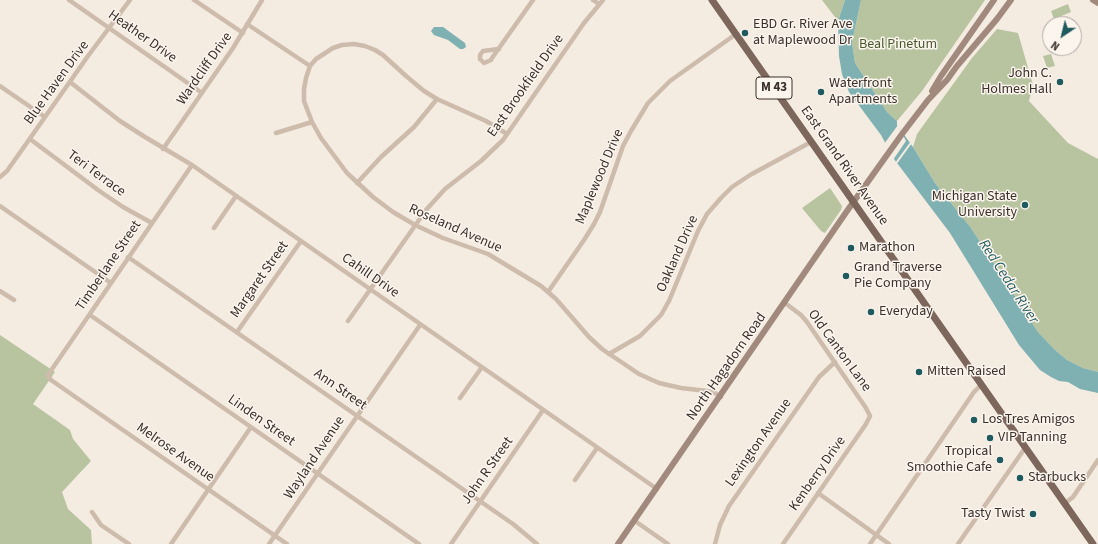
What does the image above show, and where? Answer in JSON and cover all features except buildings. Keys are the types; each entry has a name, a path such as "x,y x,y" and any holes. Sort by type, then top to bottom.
{"main road":[{"name":"East Grand River Avenue","path":"712,0 982,385 1090,543"}],"street":[{"name":"Heather Drive","path":"69,0 202,92"},
{"name":"Blue Haven Drive","path":"0,177 7,171 130,0"},
{"path":"194,0 243,33"},
{"name":"Wardcliff Drive","path":"163,149 243,33 262,0"},
{"path":"499,48 533,0"},
{"path":"593,0 599,4"},
{"name":"East Brookfield Drive","path":"348,322 426,210 440,193 487,156 507,134 581,28 603,0"},
{"path":"928,100 941,76 994,0"},
{"path":"928,100 947,80 1011,0"},
{"path":"1093,0 1098,3"},
{"path":"247,24 310,66 316,59 332,48 342,45 354,44 375,50 383,55 415,84 437,99 486,122 507,134"},
{"name":"Maplewood Drive","path":"548,292 594,224 600,212 623,146 630,131 648,103 682,72 736,34"},
{"name":"Roseland Avenue","path":"310,66 304,89 304,101 312,122 335,158 357,183 372,197 415,225 443,238 488,254 514,269 548,292 589,337 609,354 639,374 659,383 681,388 706,390 715,393 720,397"},
{"name":"Cahill Drive","path":"70,82 120,121 163,149 192,165 657,489"},
{"path":"0,86 45,118"},
{"path":"357,183 381,157 414,128 437,99"},
{"name":"North Hagadorn Road","path":"618,544 853,203 928,100"},
{"path":"276,133 312,122"},
{"name":"Teri Terrace","path":"30,139 98,190 123,207 152,223"},
{"name":"Oakland Drive","path":"609,354 640,336 661,315 669,301 698,231 708,214 721,198 732,187 750,175 811,142"},
{"name":"Timberlane Street","path":"51,380 48,375 50,371 192,165"},
{"path":"214,228 236,196"},
{"path":"0,206 111,283"},
{"name":"Margaret Street","path":"237,332 300,241"},
{"name":"Ann Street","path":"128,257 519,528 537,544"},
{"path":"0,290 14,300"},
{"name":"Old Canton Lane","path":"785,303 801,315 807,322 870,416"},
{"name":"Linden Street","path":"90,315 420,544"},
{"name":"Wayland Avenue","path":"269,544 420,324"},
{"name":"Lexington Avenue","path":"715,544 720,525 729,506 816,380 835,362"},
{"path":"460,398 482,367"},
{"name":"Melrose Avenue","path":"51,380 287,544"},
{"path":"870,544 974,392 982,385"},
{"name":"John R Street","path":"451,544 543,410"},
{"name":"Kenberry Drive","path":"783,544 870,416"},
{"path":"171,544 251,427"},
{"path":"575,480 597,448"},
{"path":"958,544 1025,448"},
{"path":"1064,504 1073,497 1098,460"},
{"path":"818,493 889,544"},
{"path":"92,512 101,524 129,544"},
{"path":"635,521 668,544"}],"green space":[{"path":"822,0 845,0 838,21"},
{"name":"Beal Pinetum","path":"861,0 985,0 922,91 897,121 887,112 855,63 852,42"},
{"path":"1068,4 1071,12 1061,16 1053,16 1051,11"},
{"name":"Michigan State University","path":"997,29 1018,33 1033,85 1029,101 1068,143 1098,159 1098,372 1083,368 1067,360 1038,332 971,228 935,183 913,147 917,134 972,58"},
{"path":"1043,56 1052,56 1055,66 1047,68"},
{"path":"830,188 842,206 841,210 825,233 821,231 802,208"},
{"path":"0,335 55,372 33,404 70,430 73,439 91,461 62,492 68,509 91,530 92,544 0,544"}],"water":[{"name":"Red Cedar River","path":"845,0 861,0 852,42 855,63 887,112 897,121 897,125 913,147 935,183 971,228 1038,332 1067,360 1083,368 1098,372 1098,393 1080,389 1068,382 1059,381 1051,377 1040,370 1019,345 950,233 894,159 881,135 849,92 842,74 839,56 838,21"},
{"path":"434,27 443,27 465,43 466,47 460,49 448,40 434,35 431,31"}],"pier":[{"path":"898,125 906,141 893,160 884,144"},
{"path":"911,141 912,143 896,165 895,163"}],"place":[{"name":"EBD Gr. River Ave at Maplewood Dr","path":"745,33"},
{"name":"John C. Holmes Hall","path":"1060,82"},
{"name":"Waterfront Apartments","path":"821,92"},
{"name":"Michigan State University","path":"1025,205"},
{"name":"Marathon","path":"851,248"},
{"name":"Grand Traverse Pie Company","path":"846,276"},
{"name":"Everyday","path":"871,312"},
{"name":"Mitten Raised","path":"919,372"},
{"name":"Los Tres Amigos","path":"974,420"},
{"name":"VIP Tanning","path":"990,438"},
{"name":"Tropical Smoothie Cafe","path":"1000,460"},
{"name":"Starbucks","path":"1020,478"},
{"name":"Tasty Twist","path":"1033,514"}]}
